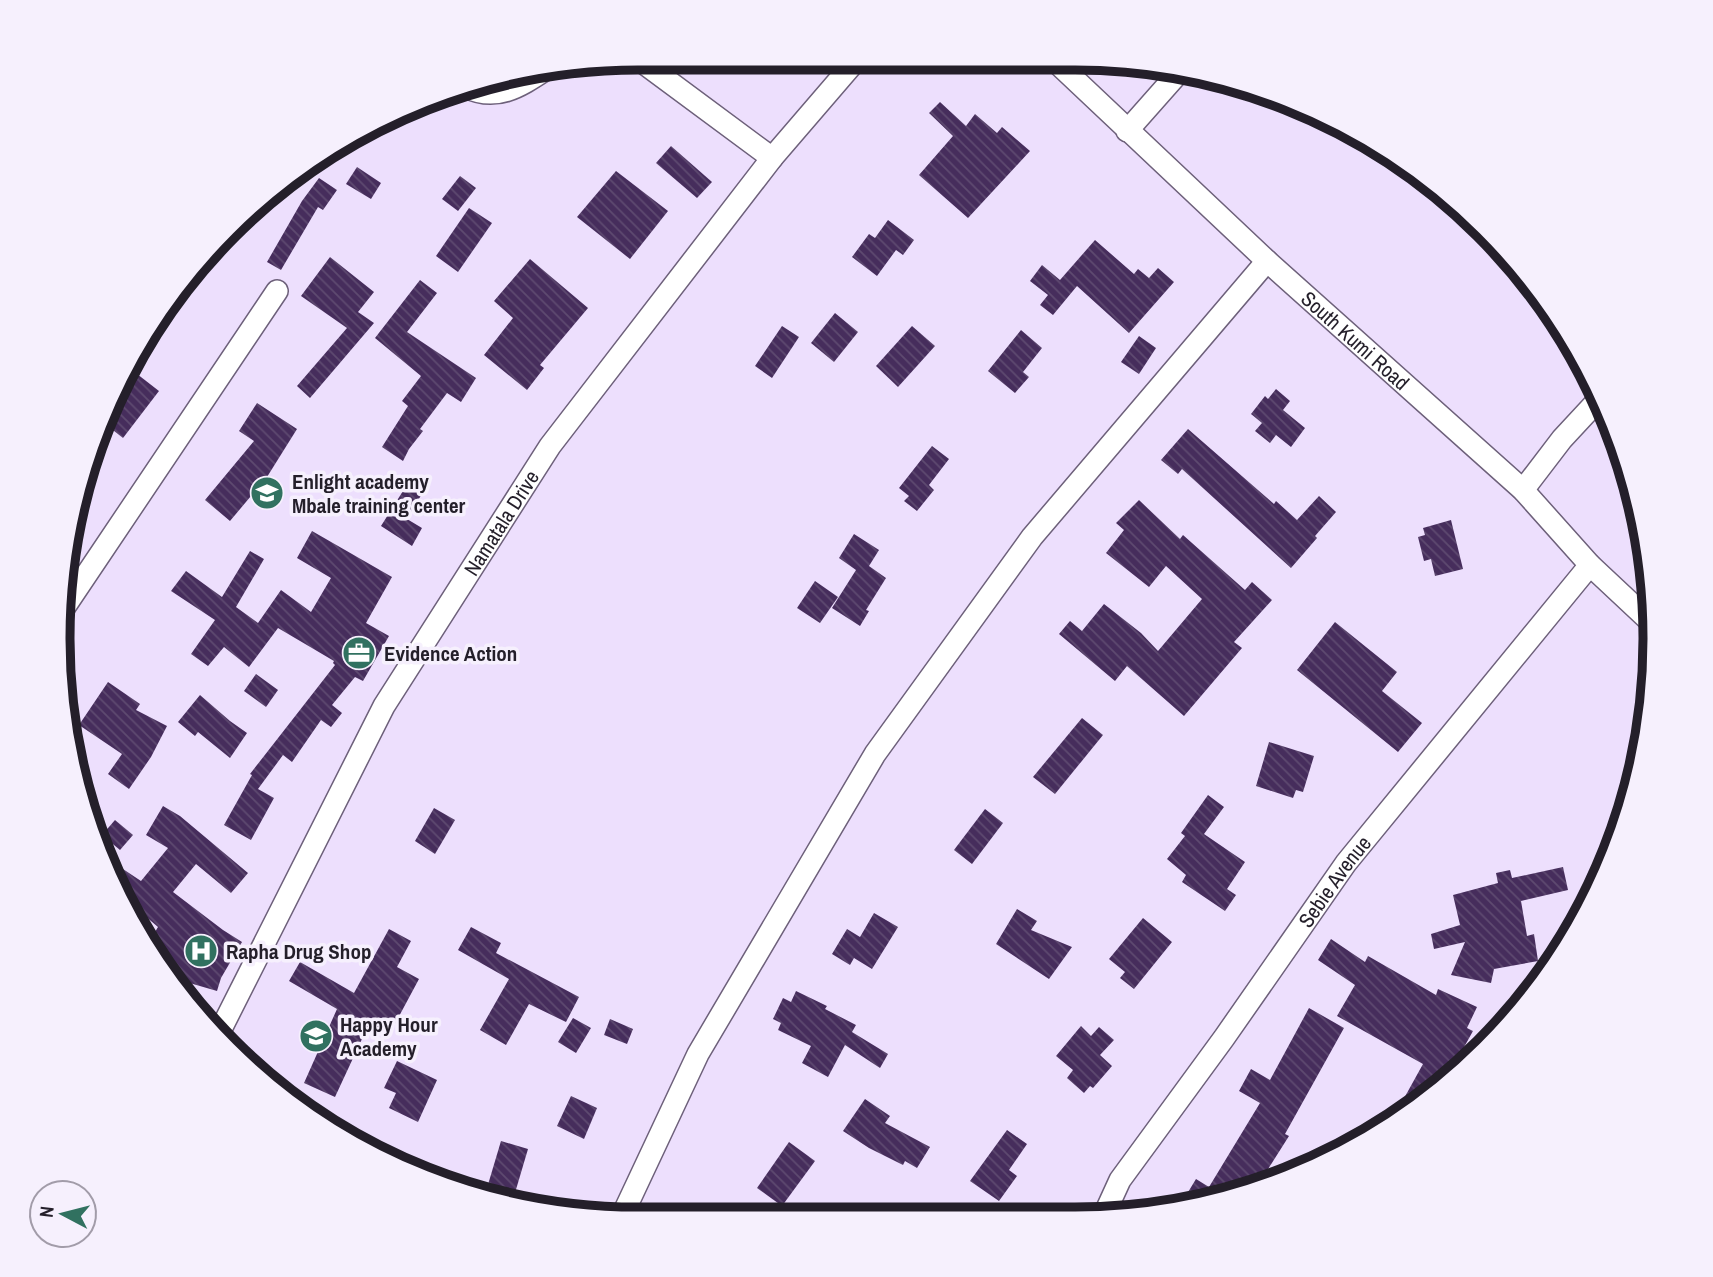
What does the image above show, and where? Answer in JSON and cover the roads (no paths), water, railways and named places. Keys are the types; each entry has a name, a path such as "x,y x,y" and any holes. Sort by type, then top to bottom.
{"street":[{"path":"653,70 772,158"},
{"name":"Namatala Drive","path":"223,1025 384,706 550,446 772,158 848,70"},
{"name":"South Kumi Road","path":"1064,70 1268,261 1523,490 1590,565 1642,614"},
{"path":"1127,131 1173,79"},
{"path":"478,93 499,93 528,81"},
{"path":"626,1207 698,1054 874,754 1032,537 1268,261"},
{"path":"71,597 277,290"},
{"path":"1523,490 1562,439 1593,406"},
{"name":"Sebie Avenue","path":"1108,1206 1120,1180 1224,1038 1346,863 1590,565"}],"place":[{"name":"Enlight academy Mbale training center","path":"267,493"},
{"name":"Evidence Action","path":"359,653"},
{"name":"Rapha Drug Shop","path":"201,951"},
{"name":"Happy Hour Academy","path":"316,1036"}]}
